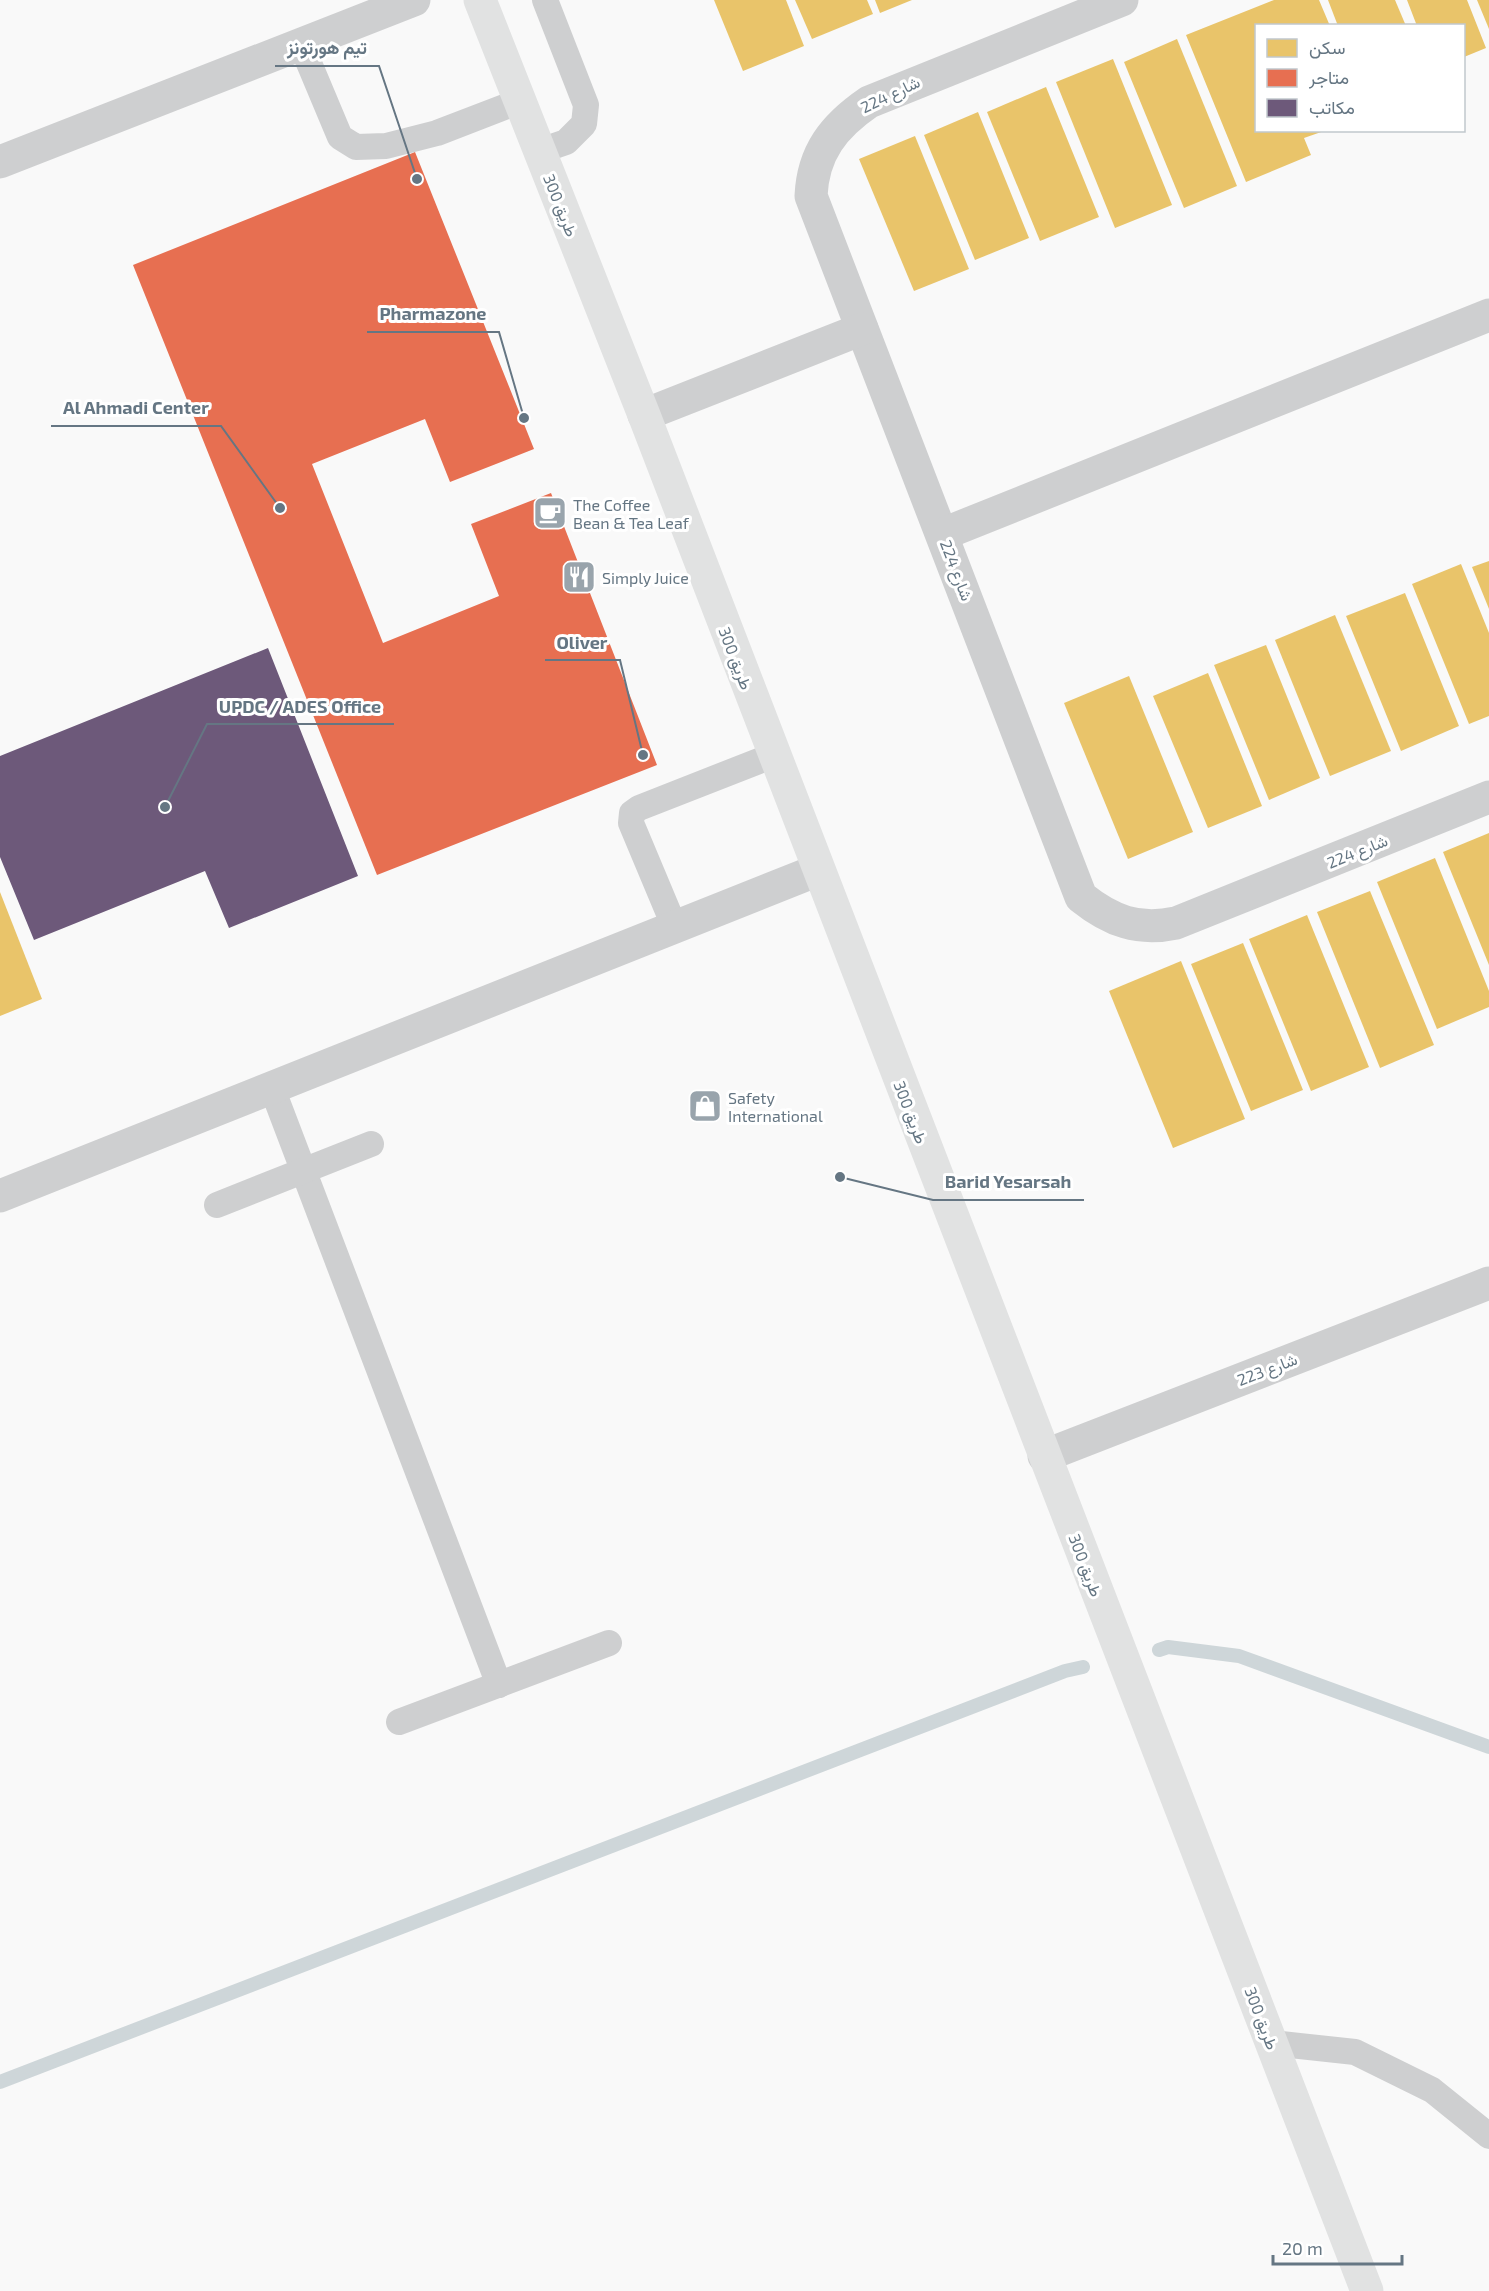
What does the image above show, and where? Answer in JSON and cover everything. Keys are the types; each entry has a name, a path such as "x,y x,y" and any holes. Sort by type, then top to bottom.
{"main road":[{"name":"طريق 300","path":"480,0 644,415 1367,2291"}],"street":[{"path":"0,162 414,0"},
{"name":"شارع 224","path":"1122,0 869,102 837,128 818,157 812,178 811,196 1081,897 1101,913 1131,925 1159,926 1176,923 1489,797"},
{"path":"943,534 1489,315"},
{"path":"644,415 862,328"},
{"path":"0,1196 818,870"},
{"name":"شارع 223","path":"1044,1456 1489,1283"}],"lane":[{"path":"540,151 566,142 584,124 586,105 545,0"},
{"path":"301,44 340,137 356,147 386,146 437,133 520,101"},
{"path":"675,928 631,823 632,813 639,808 774,755"},
{"path":"272,1088 499,1685"},
{"path":"217,1205 371,1144"},
{"path":"399,1722 609,1643"},
{"path":"1272,2043 1355,2052 1432,2090 1489,2136"}],"building: سكن":[{"path":"714,0 786,0 804,46 743,71"},
{"path":"795,0 867,0 873,14 812,39"},
{"path":"875,0 912,0 880,13"},
{"path":"1274,0 1319,0 1329,24 1255,24 1255,132 1321,132 1304,138 1311,155 1246,182 1186,35"},
{"path":"1328,0 1395,0 1405,24 1337,24"},
{"path":"1407,0 1467,0 1486,48 1465,57 1465,24 1416,24"},
{"path":"1477,0 1489,0 1489,29"},
{"path":"1177,39 1237,186 1184,208 1124,62"},
{"path":"1113,59 1172,205 1115,228 1056,82"},
{"path":"1046,87 1099,217 1040,241 987,112"},
{"path":"978,112 1029,238 975,260 924,135"},
{"path":"915,136 969,269 914,291 859,159"},
{"path":"1489,561 1489,609 1472,567"},
{"path":"1461,564 1489,633 1489,716 1469,724 1412,584"},
{"path":"1405,593 1459,726 1401,751 1346,616"},
{"path":"1335,615 1391,751 1330,776 1275,640"},
{"path":"1266,645 1320,778 1269,800 1214,665"},
{"path":"1208,673 1262,806 1208,828 1153,696"},
{"path":"1129,676 1193,832 1128,859 1064,703"},
{"path":"1489,833 1489,965 1443,852"},
{"path":"1435,858 1489,991 1489,1007 1437,1029 1377,882"},
{"path":"1370,891 1434,1045 1380,1068 1317,912"},
{"path":"0,892 42,999 0,1016"},
{"path":"1307,915 1369,1067 1311,1091 1249,939"},
{"path":"1243,943 1303,1090 1251,1111 1191,964"},
{"path":"1181,961 1245,1119 1173,1148 1109,991"}],"building: متاجر":[{"path":"415,152 534,449 450,482 425,419 312,464 383,643 499,596 471,524 551,493 657,765 377,875 133,265"}],"building: مكاتب":[{"path":"268,648 358,876 229,928 205,871 34,940 0,857 0,756"}],"waterway":[{"path":"1159,1650 1168,1647 1239,1656 1489,1747"},
{"path":"0,2082 1065,1671 1083,1667"}],"place":[{"name":"تيم هورتونز","path":"417,179"},
{"name":"Pharmazone","path":"524,418"},
{"name":"Al Ahmadi Center","path":"280,508"},
{"name":"The Coffee Bean & Tea Leaf","path":"550,513"},
{"name":"Simply Juice","path":"579,577"},
{"name":"Oliver","path":"643,755"},
{"name":"UPDC / ADES Office","path":"165,807"},
{"name":"Safety International","path":"705,1106"},
{"name":"Barid Yesarsah","path":"840,1177"}]}
